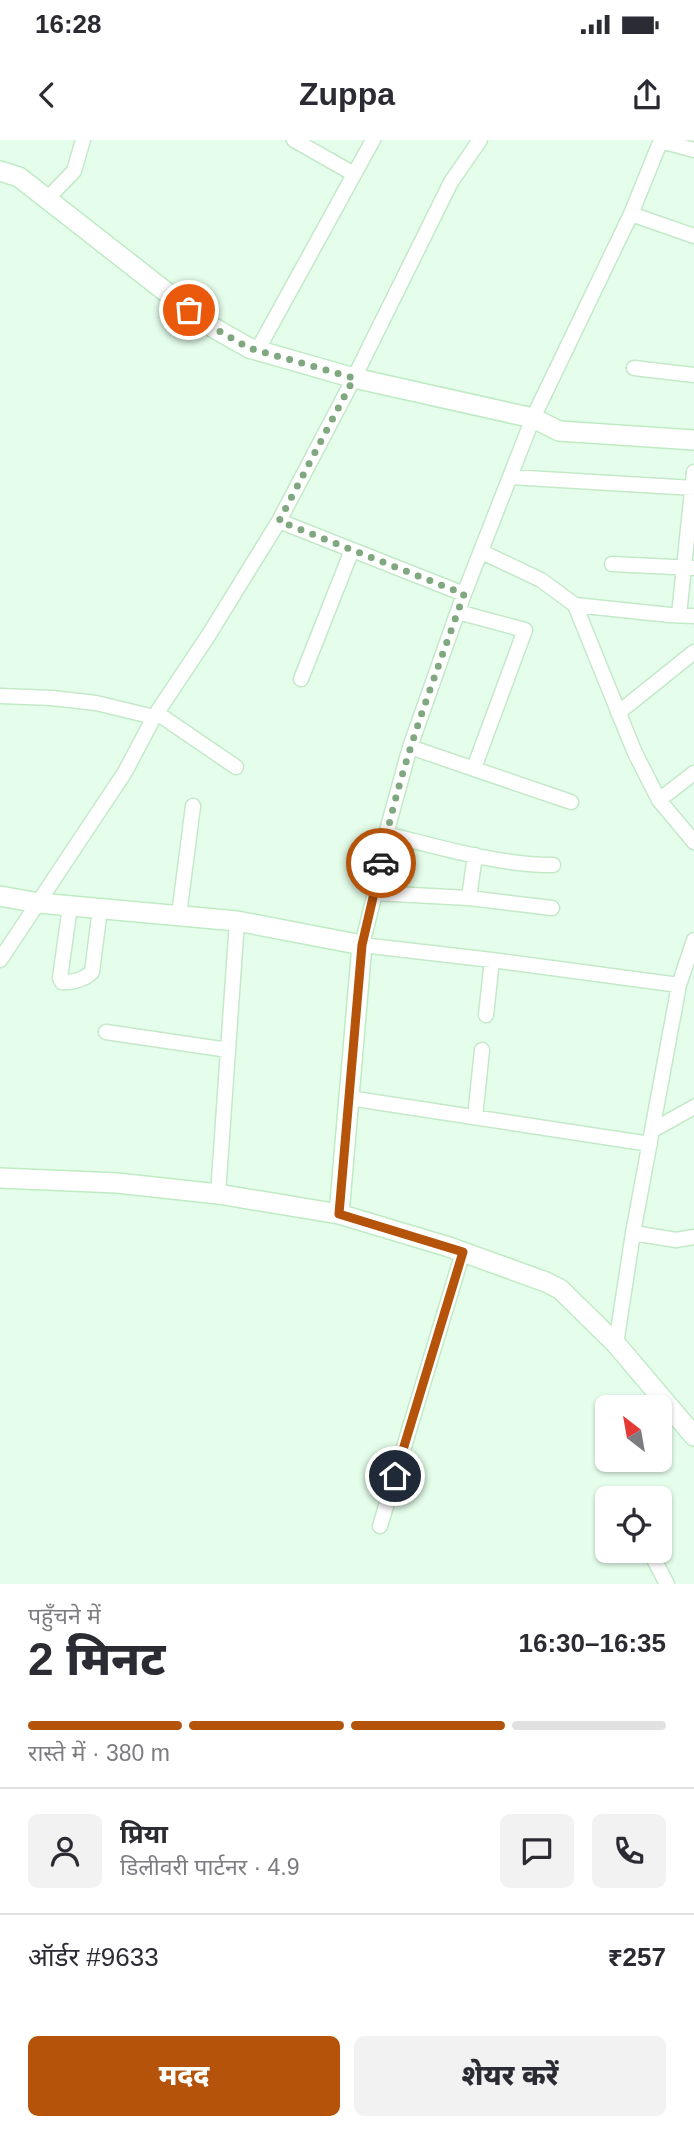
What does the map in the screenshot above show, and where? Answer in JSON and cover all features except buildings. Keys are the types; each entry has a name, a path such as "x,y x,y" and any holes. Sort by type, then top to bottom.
{"street":[{"path":"47,199 74,171 83,140"},
{"path":"293,140 315,146 354,174"},
{"path":"257,351 373,140"},
{"path":"0,960 125,772 156,715 279,521 452,182 480,140"},
{"path":"339,1214 362,945 386,834 410,747 464,594 533,418 631,214 661,141 694,150"},
{"path":"0,171 19,177 207,324 257,351 354,378 533,418 564,418 694,429"},
{"path":"631,214 694,236"},
{"path":"634,368 694,375"},
{"path":"533,418 559,431 694,440"},
{"path":"482,552 541,580 575,605 687,616 694,472"},
{"path":"510,477 693,488"},
{"path":"279,521 464,594"},
{"path":"301,679 352,550"},
{"path":"612,564 689,567"},
{"path":"575,605 618,713 659,800 694,842"},
{"path":"458,612 525,630 474,768"},
{"path":"618,713 694,652"},
{"path":"0,696 96,703 156,715 236,767"},
{"path":"410,747 571,802"},
{"path":"659,800 694,773"},
{"path":"179,915 193,806"},
{"path":"386,834 475,855 554,865"},
{"path":"469,898 475,855"},
{"path":"375,893 469,898 552,908"},
{"path":"0,896 39,903 237,921 362,945 679,985"},
{"path":"70,906 60,978 66,983 92,972 100,909"},
{"path":"218,1194 237,921"},
{"path":"616,1344 633,1233 679,985 694,940"},
{"path":"486,1015 492,960"},
{"path":"106,1032 228,1050"},
{"path":"475,1117 482,1050"},
{"path":"349,1098 475,1117 651,1137 694,1107"},
{"path":"0,1178 117,1183 218,1194 339,1214 463,1252 545,1282 560,1289 616,1344 694,1436"},
{"path":"633,1233 676,1240 694,1237"},
{"path":"380,1526 463,1252"},
{"path":"656,1563 667,1584"}],"way so far":[{"path":"189,310 207,324 249,348 354,378 279,521 464,594 410,747 386,834 381,863"}],"route":[{"path":"381,863 362,945 339,1214 463,1252 395,1476"}]}
